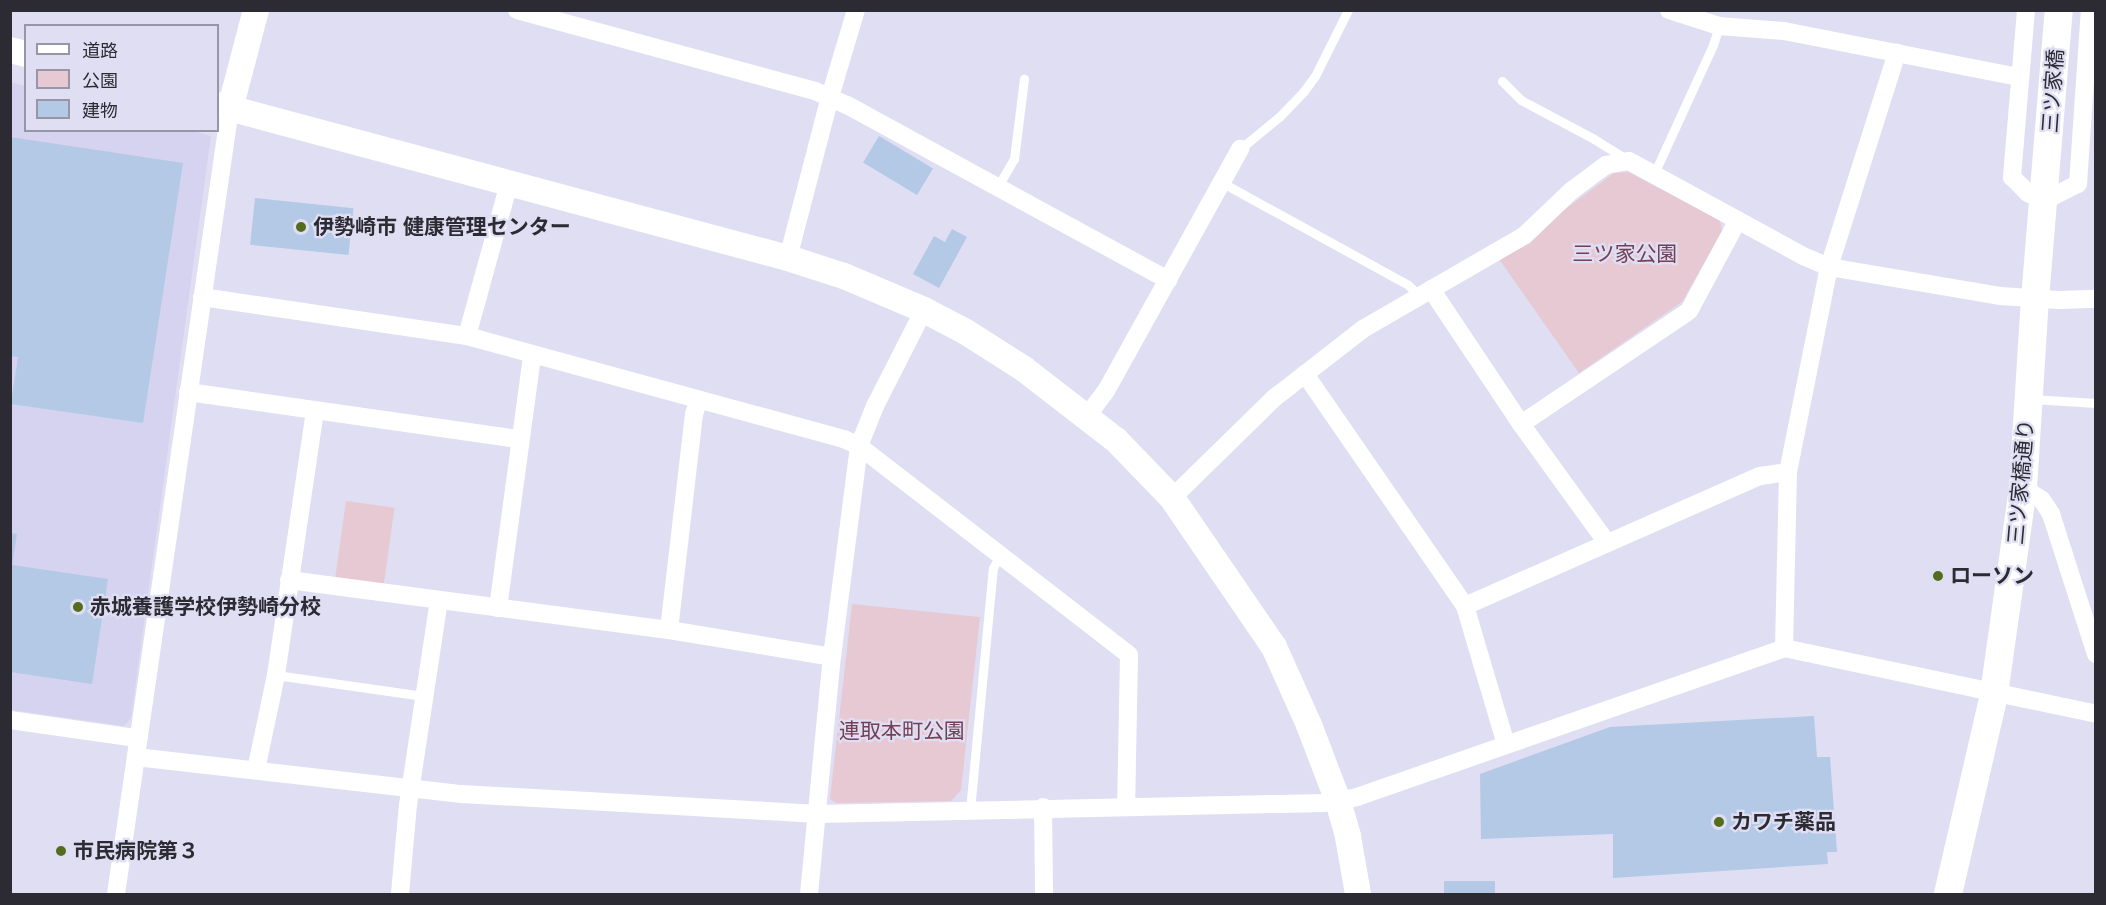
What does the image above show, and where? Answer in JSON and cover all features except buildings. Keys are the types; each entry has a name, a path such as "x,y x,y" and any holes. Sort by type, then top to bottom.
{"main road":[{"name":"三ツ家橋","path":"2048,171 2059,10"},
{"name":"三ツ家橋通り","path":"1948,894 1994,694 2024,488 2035,299 2048,171"}],"street":[{"path":"116,894 202,297 224,107 256,10"},
{"path":"517,10 830,97 1168,280"},
{"path":"788,258 830,97 856,10"},
{"path":"1669,10 1719,26 1784,31 2019,77"},
{"path":"2026,10 2012,177 2028,193 2044,201 2078,184 2091,88 2090,11"},
{"path":"1784,648 1788,472 1829,267 1897,53"},
{"path":"224,107 788,258 844,276 924,310 1000,353 1116,440 1172,498 1274,647 1310,725 1338,801 1348,837 1358,894"},
{"path":"1087,416 1106,391 1240,149"},
{"path":"1172,498 1274,398 1363,329 1525,234 1571,191 1606,165 1629,161 1803,256 1829,267 2000,296 2035,299 2096,298"},
{"path":"467,336 508,183"},
{"path":"1521,424 1689,311 1738,220"},
{"path":"1425,292 1607,543"},
{"path":"202,297 467,336 844,439 860,446 1130,655 1126,805"},
{"path":"809,894 832,657 860,446 875,406 924,310"},
{"path":"498,608 532,354"},
{"path":"1305,374 1465,606 1506,744"},
{"path":"188,392 519,439"},
{"path":"669,630 694,414 699,400"},
{"path":"256,770 276,675 315,411"},
{"path":"1465,606 1760,476 1788,472"},
{"path":"2024,488 2042,500 2051,514 2096,654"},
{"path":"289,580 439,602 669,630 832,657"},
{"path":"400,894 410,789 439,602"},
{"path":"136,757 410,789 818,814 1338,801 1784,648 2096,714"},
{"path":"10,720 137,738"},
{"path":"1043,807 1044,894"}],"lane":[{"path":"1240,149 1280,116 1304,91 1315,76 1348,10"},
{"path":"2090,11 2096,11"},
{"path":"1653,176 1713,45 1719,26"},
{"path":"997,188 1014,159 1024,79"},
{"path":"1502,81 1521,100 1594,139 1629,161"},
{"path":"1221,182 1408,285 1425,292"},
{"path":"2029,399 2096,403"},
{"path":"970,810 993,568 1000,555"},
{"path":"276,675 424,696"}],"shaded area":[{"path":"11,82 24,86 24,132 197,132 211,136 131,718 124,726 11,710"}],"green space":[{"name":"三ツ家公園","path":"1628,172 1720,220 1722,231 1682,302 1579,373 1499,259 1530,243 1564,210 1614,173"},
{"path":"346,501 395,508 383,588 335,581"},
{"name":"連取本町公園","path":"852,604 980,617 961,790 951,801 836,803 830,799"}],"place":[{"name":"伊勢崎市 健康管理センター","path":"301,227"},
{"name":"ローソン","path":"1938,576"},
{"name":"赤城養護学校伊勢崎分校","path":"78,607"},
{"name":"カワチ薬品","path":"1719,822"},
{"name":"市民病院第３","path":"61,851"}]}
